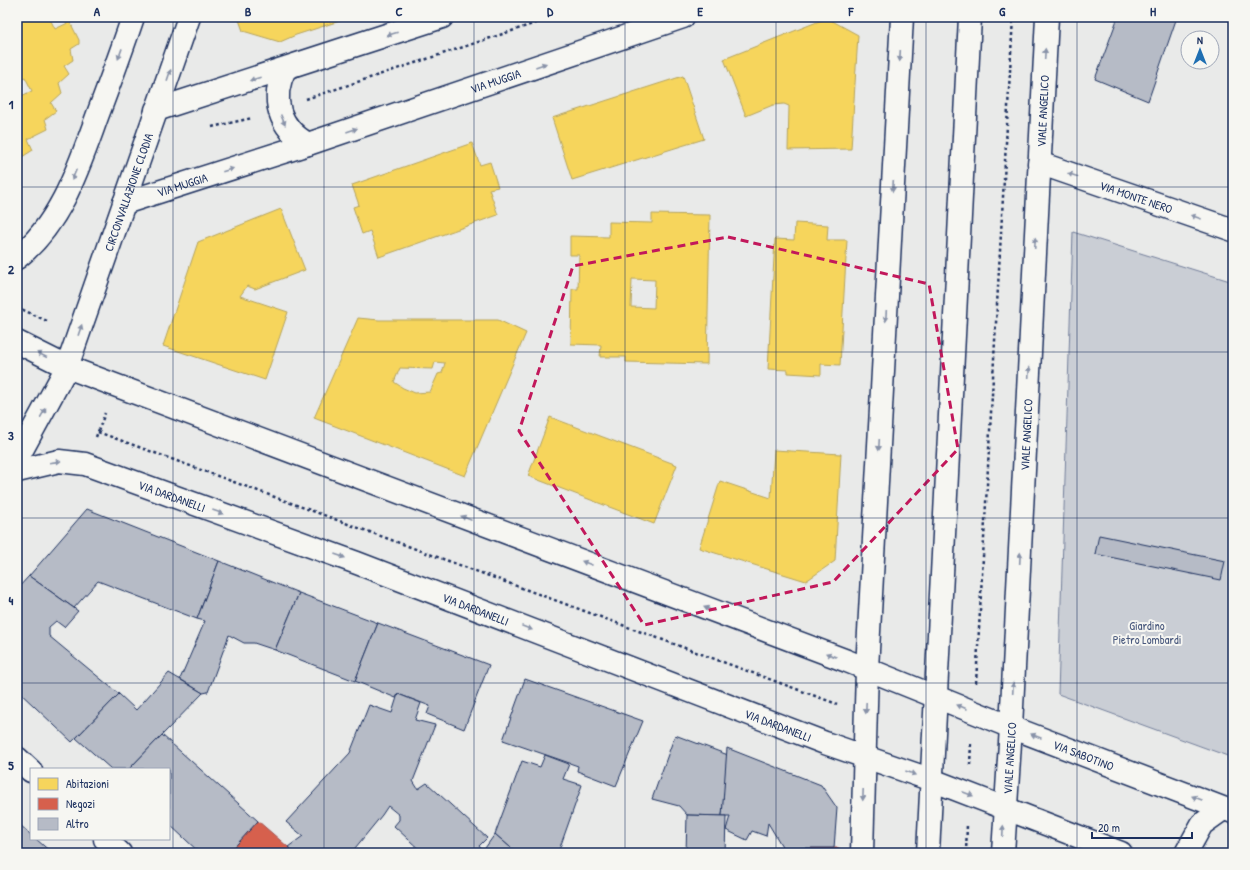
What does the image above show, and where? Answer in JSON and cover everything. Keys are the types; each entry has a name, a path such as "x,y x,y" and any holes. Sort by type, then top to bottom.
{"street":[{"path":"17,258 34,243 46,228 64,199 86,147 133,17"},
{"name":"CIRCONVALLAZIONE CLODIA","path":"17,459 67,367 189,17"},
{"path":"156,110 442,17"},
{"name":"VIA MUGGIA","path":"124,203 308,144 683,17"},
{"path":"862,853 867,669 902,17"},
{"path":"928,853 970,17"},
{"name":"VIALE ANGELICO","path":"1003,853 1004,808 1011,727 1047,17"},
{"path":"285,69 278,88 280,110 289,130 308,144"},
{"name":"VIA MONTE NERO","path":"1039,163 1233,230"},
{"path":"17,342 67,367 936,695"},
{"name":"VIA DARDANELLI","path":"17,472 59,461 85,464 358,563 864,756 932,780"},
{"name":"VIA SABOTINO","path":"936,695 1011,727 1228,810"},
{"path":"17,758 30,770"},
{"path":"932,780 1121,853"},
{"path":"1186,853 1202,824 1228,810"},
{"path":"106,840 120,853"}],"path":[{"path":"300,102 312,96 554,17"},
{"path":"966,853 968,794 1013,17"},
{"path":"212,127 256,117"},
{"path":"17,307 49,322"},
{"path":"95,439 105,413"},
{"path":"98,432 844,706"}],"highlighted area":[{"path":"728,237 929,284 958,449 833,582 644,625 519,431 573,266"}],"green space":[{"name":"Giardino Pietro Lombardi","path":"1073,232 1233,282 1233,758 1058,694"}],"building: Abitazioni":[{"path":"17,17 49,17 55,29 70,22 79,40 79,44 71,49 73,60 64,66 69,74 59,83 62,93 51,103 56,111 45,119 48,129 28,139 33,150 22,157 21,162 17,164 17,98 32,91 25,77 17,81"},
{"path":"238,17 352,17 296,35 280,42 243,31"},
{"path":"827,18 858,35 851,149 788,150 789,106 784,104 773,105 746,116 724,59"},
{"path":"683,76 704,139 572,180 552,118"},
{"path":"472,143 480,165 490,162 498,187 489,189 498,215 379,257 370,231 362,234 353,207 359,205 352,185"},
{"path":"281,209 305,270 255,289 247,286 240,296 288,312 265,380 163,346 198,242"},
{"path":"652,214 710,215 707,364 626,362 626,357 600,357 601,345 571,344 572,289 578,289 579,255 570,255 570,236 609,237 609,222 652,223","holes":["632,279 655,280 654,308 631,307"]},
{"path":"795,223 828,225 827,240 847,240 840,365 821,364 821,375 788,373 788,370 768,369 775,239 794,240"},
{"path":"358,318 379,320 498,320 526,333 465,476 314,418","holes":["435,362 445,363 442,373 438,374 430,392 415,393 394,382 400,368 433,369"]},
{"path":"550,417 677,465 654,524 528,476"},
{"path":"774,450 841,454 835,561 806,581 699,548 720,481 771,498"}],"building: Negozi":[{"path":"258,821 288,847 295,853 229,853"},
{"path":"783,848 839,848 839,853 783,853"}],"building: Altro":[{"path":"1118,17 1177,17 1148,101 1095,79"},
{"path":"87,509 219,561 197,619 98,581 74,608 29,576"},
{"path":"1099,535 1225,561 1221,580 1095,554"},
{"path":"219,561 299,593 275,650 254,643 244,643 229,635 208,692 203,693 180,679 205,621 197,619"},
{"path":"29,576 78,611 64,627 56,621 49,627 49,636 119,694 72,742 17,690 17,589"},
{"path":"299,593 378,623 355,681 275,650"},
{"path":"378,623 489,665 464,729 427,714 430,706 398,694 396,698 355,681"},
{"path":"169,673 203,693 130,768 110,768 76,738 119,694 136,710"},
{"path":"525,679 643,721 616,786 577,771 578,766 503,740"},
{"path":"398,694 421,703 415,720 435,725 413,781 418,789 427,783 487,838 479,846 483,851 495,834 517,853 423,853 394,826 399,820 399,815 388,806 351,853 295,853 288,847 303,836 286,822 350,753 369,705 392,713"},
{"path":"162,735 258,821 229,853 200,853 170,825 170,768 130,768"},
{"path":"675,735 728,755 722,816 687,815 679,806 652,799"},
{"path":"727,748 821,785 837,808 834,848 783,848 768,823 766,836 752,831 747,840 726,830 730,816 722,816"},
{"path":"545,755 569,764 563,779 582,785 558,853 517,853 495,834 522,761 540,767"},
{"path":"687,815 726,816 725,853 686,853"},
{"path":"17,822 30,834 30,840 37,840 52,853 17,853"}]}
